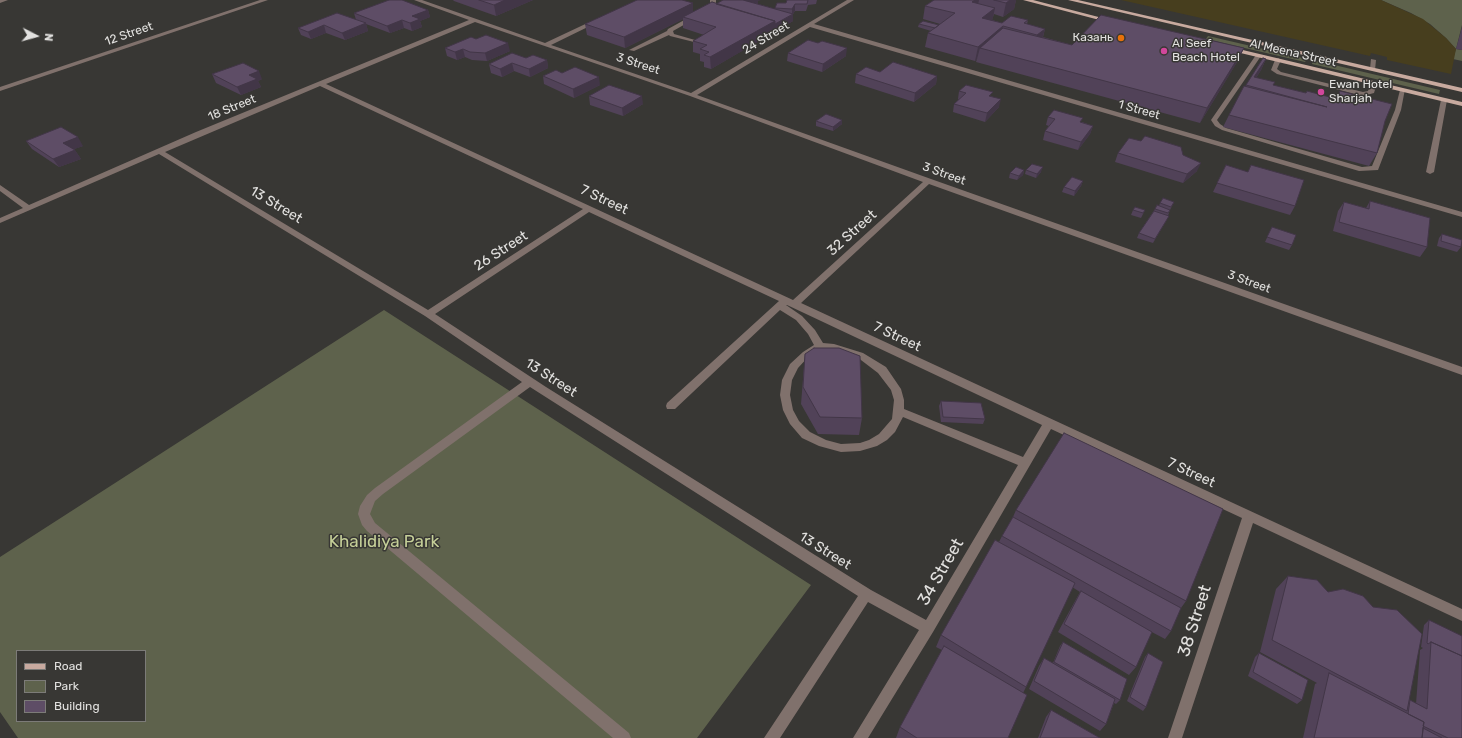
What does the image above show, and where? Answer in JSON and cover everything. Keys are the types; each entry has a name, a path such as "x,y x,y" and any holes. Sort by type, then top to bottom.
{"main road":[{"path":"1026,0 1107,20 1120,21"},
{"name":"Al Meena Street","path":"1071,0 1462,90"},
{"path":"1131,20 1164,27 1181,26"},
{"name":"Al Meena Street","path":"1222,47 1462,104"}],"street":[{"path":"0,1 5,0"},
{"name":"12 Street","path":"0,89 265,0"},
{"name":"3 Street","path":"417,0 692,95 928,181 1462,371"},
{"path":"427,3 436,0"},
{"path":"632,50 670,32 672,29 704,12 713,5 713,0"},
{"name":"24 Street","path":"692,95 850,0"},
{"path":"697,10 704,12"},
{"path":"546,45 607,16"},
{"name":"18 Street","path":"0,221 159,151 475,20"},
{"name":"1 Street","path":"810,25 1462,215"},
{"path":"670,32 672,35 700,43"},
{"path":"1258,56 1214,120 1217,125 1224,129 1362,169 1375,168 1398,110 1403,90"},
{"path":"1278,60 1274,70 1279,73 1363,94 1371,94 1374,83"},
{"path":"1373,60 1373,70"},
{"name":"7 Street","path":"321,84 786,303 1049,422 1462,615"},
{"path":"1430,172 1444,100"},
{"name":"13 Street","path":"159,151 428,314 529,382 866,594 928,628"},
{"name":"32 Street","path":"671,406 786,303 928,181"},
{"path":"0,187 29,209"},
{"name":"26 Street","path":"428,314 589,209"},
{"path":"786,303 812,332 820,346"},
{"path":"820,346 848,350 872,362 882,370 896,389 899,400 899,411 894,425 883,437 860,447 841,448 823,443 806,435 795,424 788,410 785,394 787,380 794,366 806,354 820,346"},
{"path":"529,382 379,491 371,498 366,506 364,514 366,521 371,527 624,738"},
{"path":"899,411 1025,463"},
{"name":"34 Street","path":"860,738 928,628 1049,422"},
{"name":"38 Street","path":"1175,738 1249,516"},
{"path":"771,738 866,594"}],"green space":[{"path":"1381,0 1462,0 1462,25 1456,49 1430,24 1411,13"},
{"path":"1208,36 1307,59 1305,62 1206,39"},
{"path":"1456,49 1462,50 1462,61 1453,59"},
{"path":"1313,60 1440,90 1439,94 1312,64"},
{"name":"Khalidiya Park","path":"384,310 811,585 697,738 18,738 0,712 0,557"}],"sand":[{"path":"1121,0 1381,0 1423,19 1446,38 1456,49 1451,74 1387,60 1387,57 1371,53 1370,56"}],"building":[{"path":"389,0 402,0 428,10 412,16 420,19 410,23 402,20 387,26 354,13"},
{"path":"479,0 505,0 494,5"},
{"path":"637,0 682,0 693,3 624,37 585,24"},
{"path":"723,0 743,0 793,14 775,24 775,21 716,4"},
{"path":"787,0 808,0 807,4 795,4 792,9 775,8 777,3 786,3"},
{"path":"934,0 975,0 972,2 995,8 982,18 1002,23 1011,16 1028,20 1024,23 1045,29 1037,35 1003,26 978,47 928,33 955,13 925,6"},
{"path":"994,0 1010,0 1006,3"},
{"path":"712,2 775,21 710,57 704,55 709,52 700,49 707,45 693,41 716,27 683,17"},
{"path":"337,13 366,23 342,33 324,25 308,32 298,28"},
{"path":"1101,15 1244,48 1207,108 980,48 1003,28 1072,45"},
{"path":"923,21 939,25 935,28 919,24"},
{"path":"486,35 508,43 485,53 470,52 463,49 455,52 445,48 471,37 476,39"},
{"path":"808,40 818,43 822,41 847,48 823,64 788,53"},
{"path":"512,53 526,58 533,55 547,60 529,69 512,63 500,69 489,64"},
{"path":"1263,58 1266,59 1254,77 1275,82 1273,85 1306,93 1307,91 1337,99 1340,91 1392,104 1385,121 1377,153 1229,115 1244,86 1327,107 1246,85"},
{"path":"893,62 937,76 915,93 856,74 866,67 880,72"},
{"path":"243,63 259,71 249,75 257,79 237,87 212,74"},
{"path":"575,67 599,77 573,89 543,76 556,70 562,73"},
{"path":"609,85 642,96 622,108 589,96"},
{"path":"966,85 993,92 989,96 1001,99 987,113 954,104 966,93 959,91"},
{"path":"1054,110 1083,118 1080,122 1093,126 1081,142 1045,131 1055,119 1048,117"},
{"path":"826,114 842,120 833,127 816,121"},
{"path":"61,127 78,137 63,143 75,150 53,159 26,141"},
{"path":"1145,136 1181,147 1183,155 1201,163 1187,174 1118,153 1129,138 1141,141"},
{"path":"1032,164 1043,167 1037,174 1026,170"},
{"path":"1226,165 1248,172 1251,165 1304,180 1295,206 1217,183"},
{"path":"1016,167 1024,170 1019,176 1010,173"},
{"path":"1072,177 1083,181 1075,191 1064,187"},
{"path":"1163,198 1174,202 1171,207 1160,203"},
{"path":"1370,201 1430,218 1427,247 1339,222 1344,202 1369,209"},
{"path":"1157,205 1170,210 1168,213 1155,209"},
{"path":"1135,207 1145,210 1143,213 1133,210"},
{"path":"1154,211 1169,216 1155,239 1139,233"},
{"path":"1272,227 1296,235 1292,245 1267,237"},
{"path":"1442,234 1462,240 1461,247 1441,241"},
{"path":"814,348 839,348 860,356 862,418 820,417 803,387 805,354"},
{"path":"941,401 981,403 985,419 943,417"},
{"path":"1064,433 1223,509 1186,601 1016,510"},
{"path":"1013,517 1181,608 1171,631 1002,536"},
{"path":"995,540 1075,583 1026,687 941,635"},
{"path":"1288,576 1317,580 1328,592 1343,589 1363,596 1373,607 1397,610 1422,634 1407,711 1272,640"},
{"path":"1081,591 1152,632 1136,667 1064,624"},
{"path":"1429,620 1462,636 1462,656 1431,642 1428,644 1427,643"},
{"path":"1063,642 1127,679 1120,700 1054,662"},
{"path":"1431,642 1462,656 1462,738 1448,738 1423,726 1424,722 1408,714 1410,700 1427,709"},
{"path":"944,646 1027,695 1008,738 917,738 900,727"},
{"path":"1148,653 1163,662 1146,707 1130,697"},
{"path":"1259,653 1308,680 1302,700 1253,672"},
{"path":"1044,658 1115,699 1106,724 1034,681"},
{"path":"1329,673 1424,722 1422,738 1314,738"},
{"path":"1051,710 1100,738 1040,738"},
{"path":"1423,728 1442,738 1422,738"}],"place":[{"name":"Казань","path":"1121,38"},
{"name":"Al Seef Beach Hotel","path":"1164,51"},
{"name":"Ewan Hotel Sharjah","path":"1321,92"}]}
